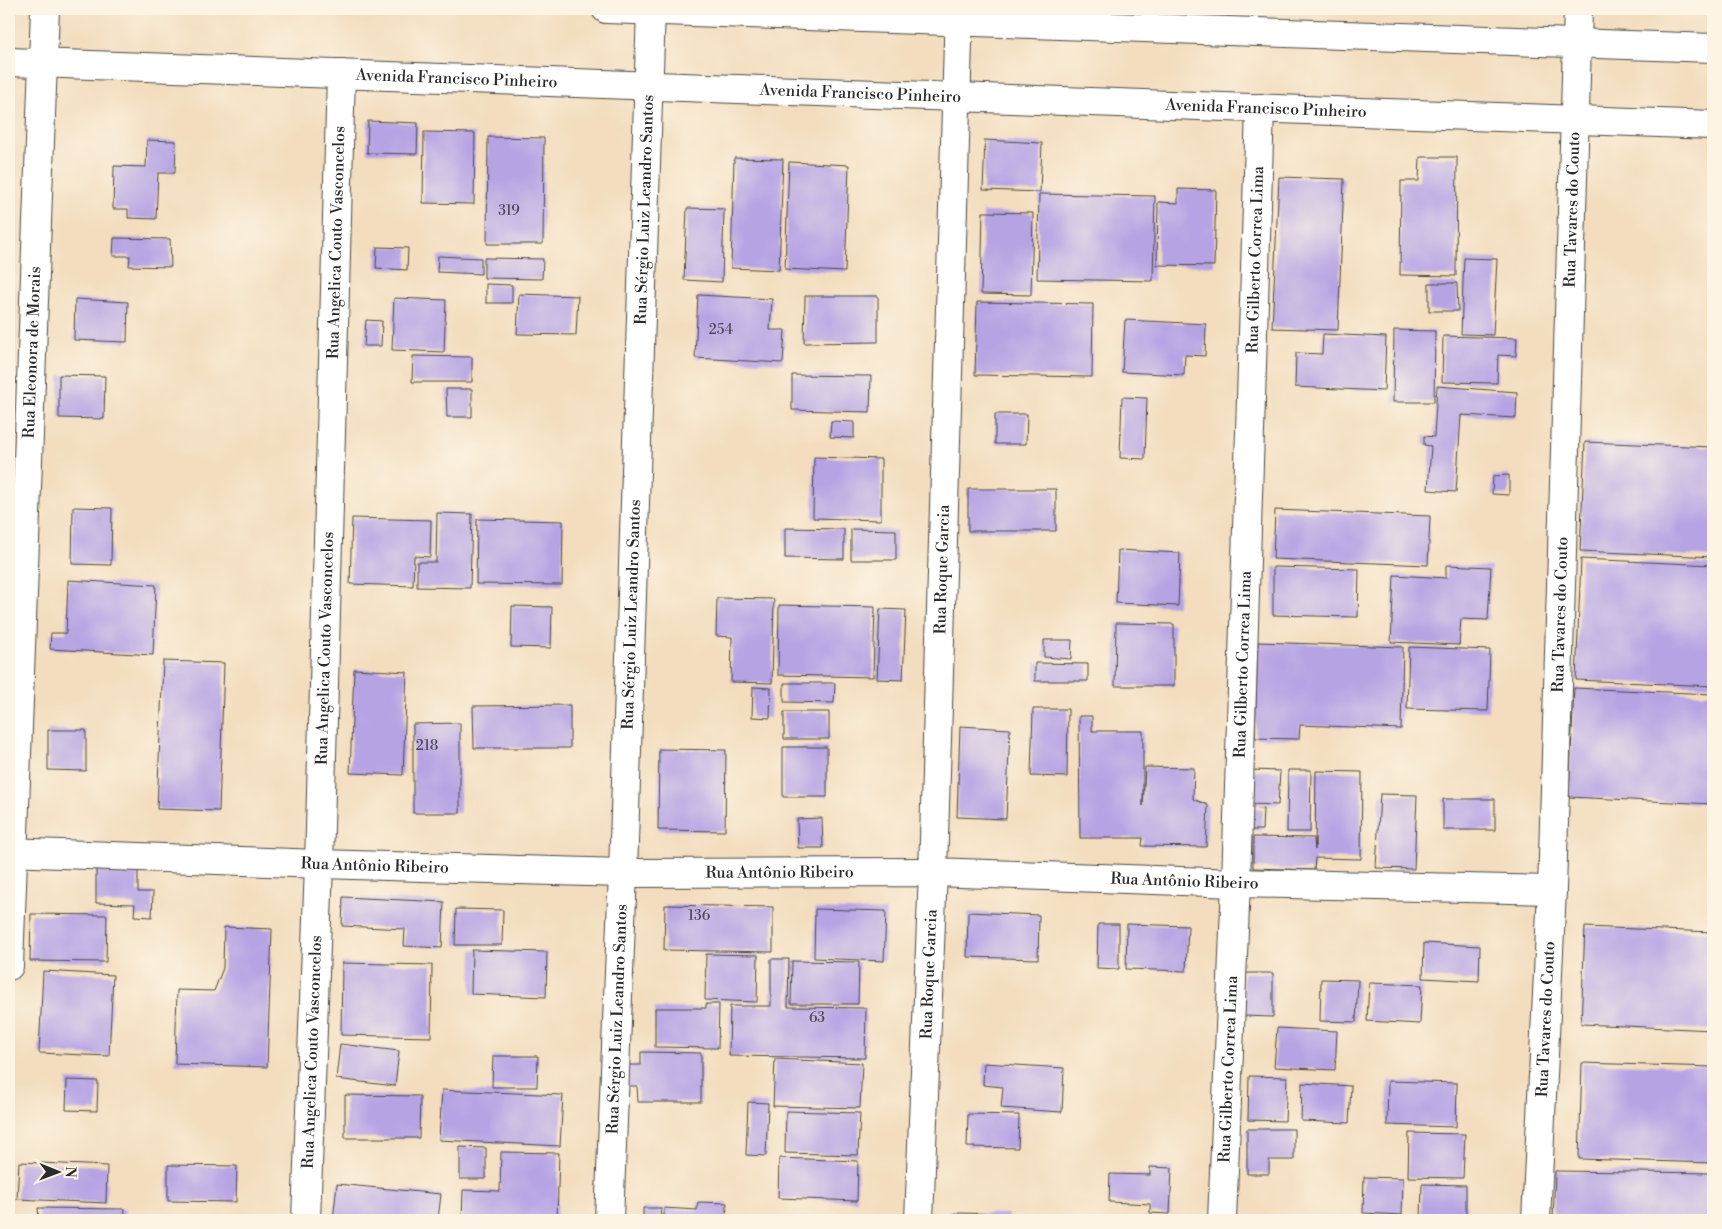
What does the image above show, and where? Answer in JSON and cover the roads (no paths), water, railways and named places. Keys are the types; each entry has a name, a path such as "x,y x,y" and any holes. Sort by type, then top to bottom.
{"street":[{"name":"Rua Eleonora de Morais","path":"9,966 11,852 45,9"},
{"path":"606,9 1264,20 1577,43 1713,48"},
{"name":"Rua Tavares do Couto","path":"1536,1220 1552,890 1578,9"},
{"name":"Rua Sérgio Luiz Leandro Santos","path":"609,1220 623,872 651,10"},
{"name":"Rua Roque Garcia","path":"919,1220 933,872 959,15"},
{"name":"Avenida Francisco Pinheiro","path":"9,62 1713,125"},
{"name":"Rua Angelica Couto Vasconcelos","path":"306,1220 319,864 342,74"},
{"name":"Rua Gilberto Correa Lima","path":"1222,1220 1236,883 1260,108"},
{"name":"Rua Antônio Ribeiro","path":"11,852 319,864 623,872 933,872 1236,883 1552,890"}]}
